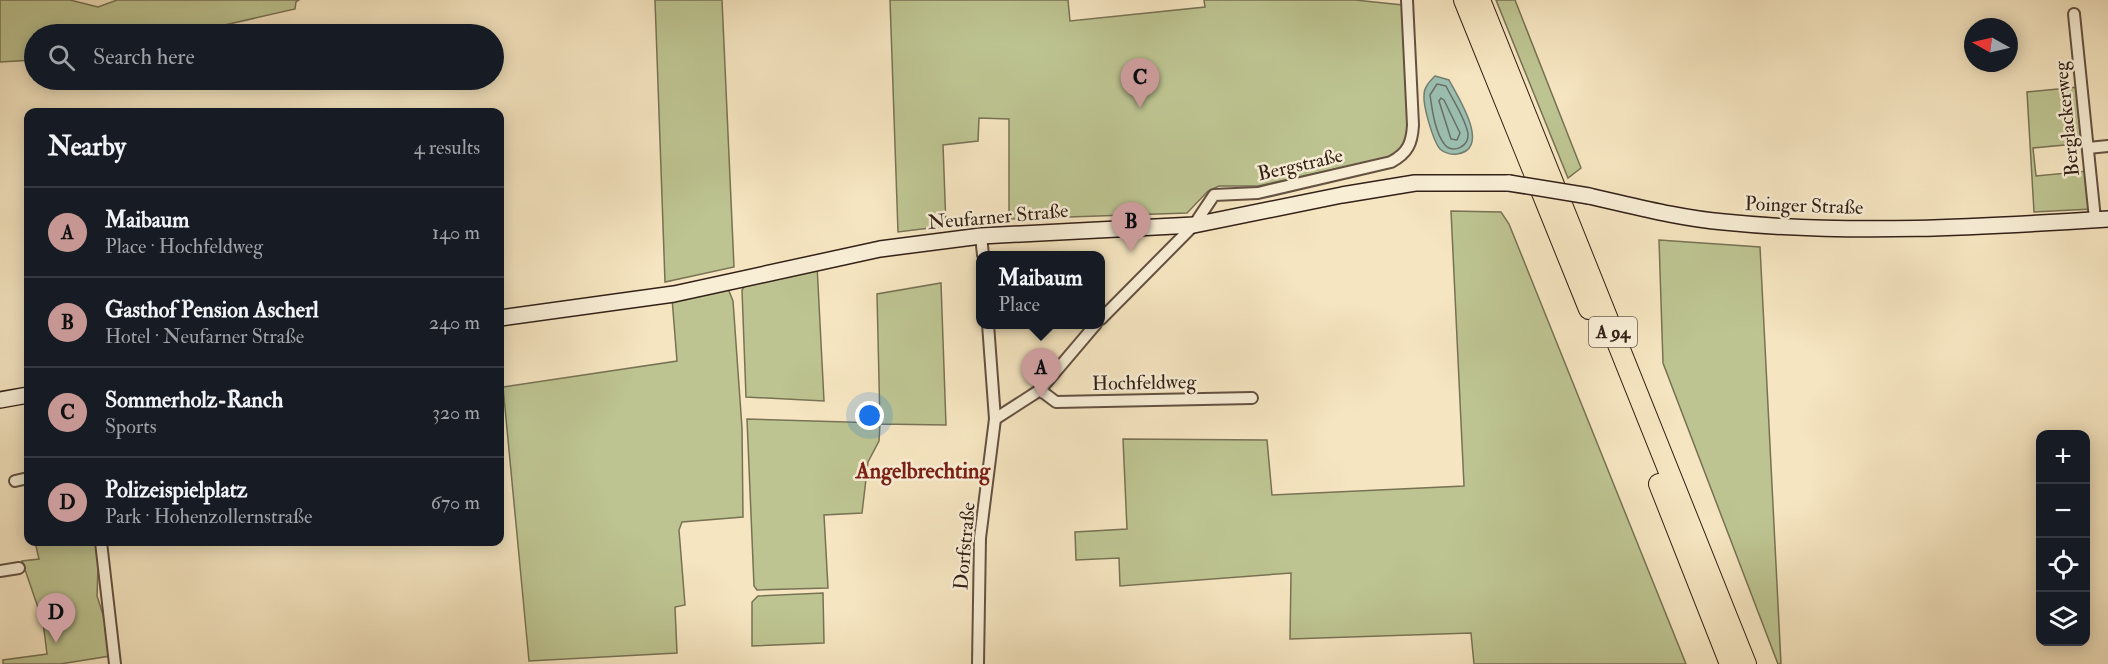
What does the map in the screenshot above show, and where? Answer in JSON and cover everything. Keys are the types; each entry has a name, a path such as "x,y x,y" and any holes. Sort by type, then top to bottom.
{"highway":[{"name":"A 94","path":"1464,0 1730,664"},
{"name":"A 94","path":"1479,0 1746,664"}],"street":[{"name":"Bergstraße","path":"1105,315 1194,225 1214,195 1258,194 1391,162 1402,156 1411,144 1413,125 1407,0"},
{"name":"Berglackerweg","path":"2073,14 2088,148 2102,219"},
{"path":"2088,148 2108,146"},
{"name":"Neufarner Straße","path":"504,317 674,294 880,249 981,236 1194,225 1372,189 1415,183 1505,182"},
{"name":"Poinger Straße","path":"1505,182 1589,196 1677,216 1771,226 1934,228 2102,219"},
{"path":"981,236 983,251"},
{"name":"Dorfstraße","path":"978,664 980,538 995,419 988,329"},
{"path":"995,419 1040,390 1092,329"},
{"name":"Hochfeldweg","path":"1040,390 1056,402 1252,398"},
{"path":"0,400 24,396"},
{"path":"15,481 24,479"},
{"path":"101,546 115,664"},
{"path":"0,570 19,568"}],"green space":[{"path":"0,0 70,0 98,7 117,0 299,0 296,2 295,9 229,24 24,24 24,61 0,62"},
{"path":"655,0 722,0 734,267 665,282"},
{"path":"890,0 1068,0 1070,21 1205,7 1204,0 1355,0 1403,5 1410,131 1402,148 1390,157 1258,186 1219,186 1208,191 1187,213 1009,219 1009,119 979,118 978,141 943,145 946,226 898,232"},
{"path":"1496,0 1515,0 1581,168 1568,178"},
{"path":"2078,87 2086,143 2033,148 2036,176 2088,171 2092,209 2034,212 2027,92"},
{"path":"1451,211 1501,212 1509,224 1686,664 1474,664 1471,633 1290,639 1291,573 1120,586 1119,558 1076,560 1075,532 1127,529 1123,439 1267,440 1272,495 1464,486"},
{"path":"1659,240 1760,247 1781,664 1778,664 1663,363"},
{"path":"817,265 824,401 746,397 742,290 748,281"},
{"path":"941,283 946,425 880,424 879,441 868,462 862,513 824,515 828,588 757,590 754,586 747,419 880,423 877,294"},
{"path":"727,286 733,301 742,428 743,517 682,522 679,530 685,605 675,607 677,653 529,661 504,387 677,361 672,298"},
{"path":"36,546 99,546 97,596 106,624 110,656 60,664 3,664 3,660 47,654 43,622 22,561 39,559"},
{"path":"823,593 824,643 752,646 752,602 758,596"}],"water":[{"path":"1435,76 1449,80 1470,122 1472,143 1467,150 1457,154 1440,149 1429,123 1424,92"}],"place":[{"name":"Sommerholz-Ranch","path":"1140,108"},
{"name":"Gasthof Pension Ascherl","path":"1131,252"},
{"name":"Maibaum","path":"1041,398"},
{"name":"Polizeispielplatz","path":"56,643"}],"district":[{"name":"Angelbrechting","path":"923,470"}]}
